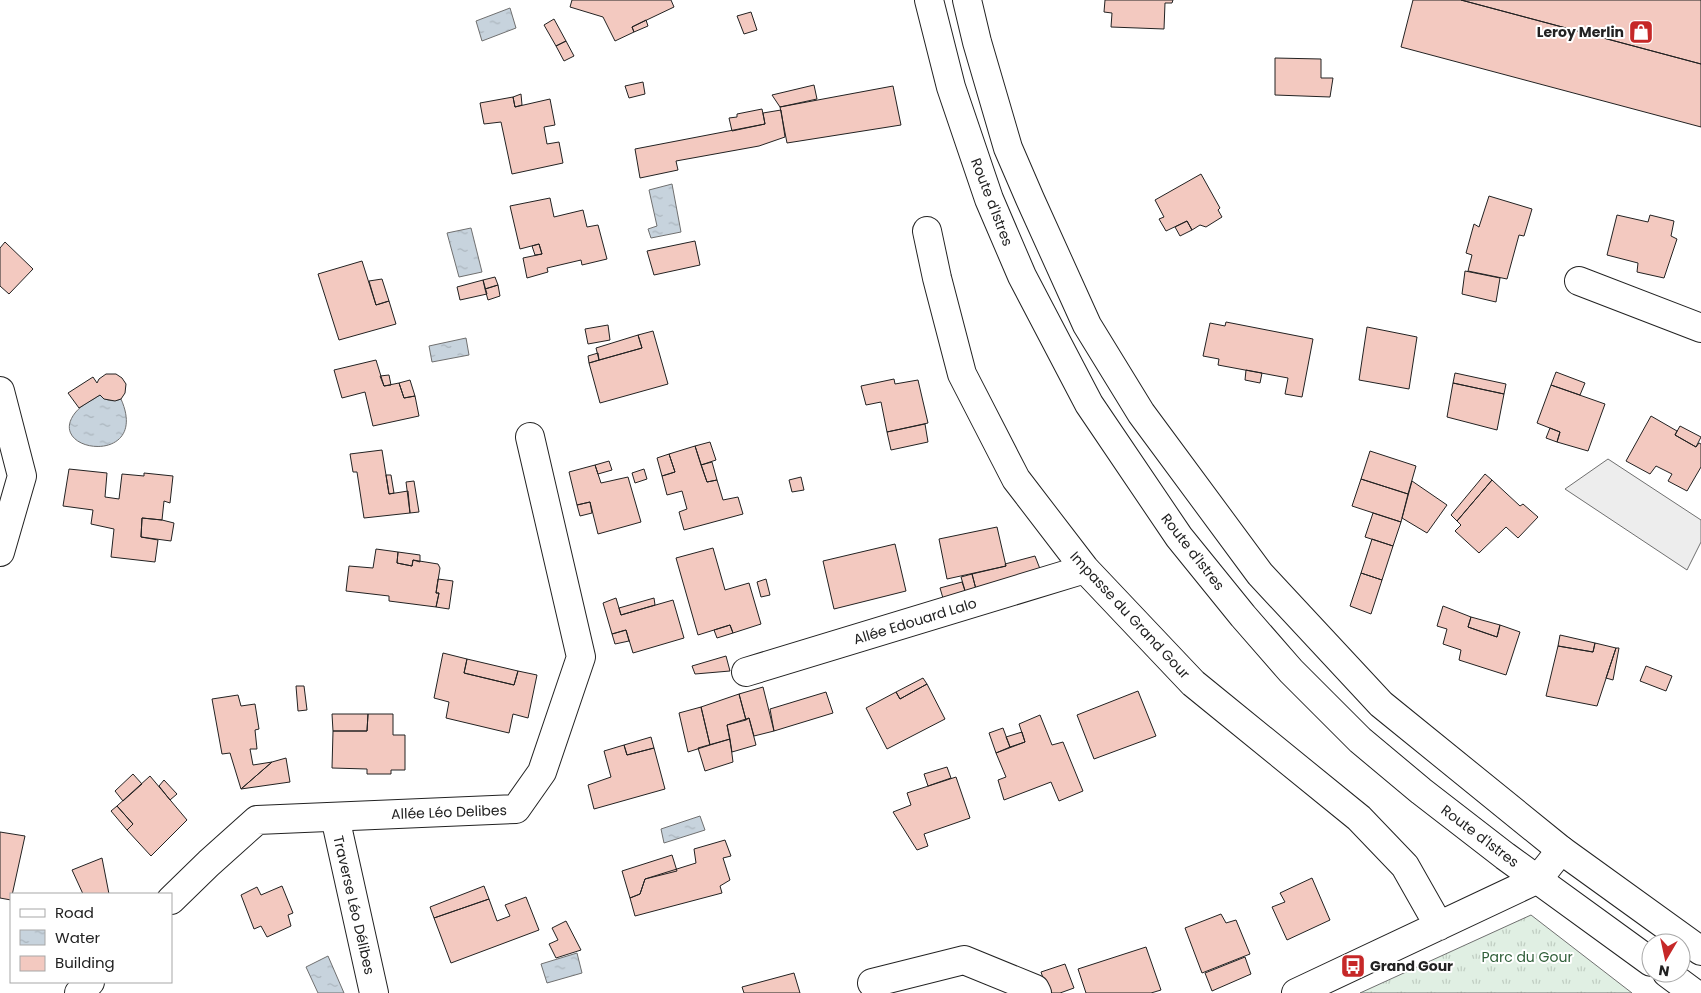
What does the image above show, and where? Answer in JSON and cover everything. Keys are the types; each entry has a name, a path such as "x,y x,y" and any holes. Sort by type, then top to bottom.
{"street":[{"name":"Route d'Istres","path":"929,0 951,87 989,199 1022,276 1090,404 1173,529 1243,616 1285,664 1360,740 1421,791 1641,955"},
{"path":"967,0 977,42 1008,148 1087,325 1140,413 1260,574 1380,704 1561,850 1701,951"},
{"name":"Impasse du Grand Gour","path":"927,231 962,374 1016,479 1085,569 1193,683 1359,818 1405,866 1439,926"},
{"path":"1578,281 1701,328"},
{"path":"0,391 22,476 0,552"},
{"name":"Allée Léo Delibes","path":"172,899 257,820 516,809 542,772 581,657 530,438"},
{"name":"Allée Edouard Lalo","path":"746,672 1085,569"},
{"name":"Traverse Léo Délibes","path":"335,817 374,993"},
{"path":"1296,993 1538,879 1561,850"},
{"path":"872,983 964,960 1035,989 1036,993"},
{"path":"79,993 89,983"},
{"path":"1680,983 1694,993"}],"green space":[{"name":"Parc du Gour","path":"1531,915 1632,993 1360,993"}],"shaded area":[{"path":"1608,459 1701,520 1701,542 1687,570 1565,489"}],"water":[{"path":"510,8 516,28 482,41 476,21"},
{"path":"672,184 681,232 651,238 648,229 657,226 649,190"},
{"path":"471,228 482,272 459,277 447,233"},
{"path":"466,338 469,355 432,362 429,346"},
{"path":"100,395 110,400 121,399 126,421 122,436 111,444 98,446 84,444 73,437 69,427 77,410"},
{"path":"700,816 705,830 664,843 661,829"},
{"path":"577,953 582,973 547,983 541,964"},
{"path":"328,956 344,993 318,993 306,967"}],"building":[{"path":"572,0 671,0 674,7 632,27 634,32 615,41 603,17 570,7"},
{"path":"1105,0 1173,0 1172,3 1165,3 1164,29 1111,27 1112,13 1104,12"},
{"path":"1413,0 1461,0 1701,64 1701,127 1401,47"},
{"name":"Leroy Merlin","path":"1461,0 1701,0 1701,64"},
{"path":"751,12 757,30 744,34 737,16"},
{"path":"554,19 566,41 556,46 544,25"},
{"path":"646,20 648,26 634,32 632,27"},
{"path":"566,41 574,56 564,61 556,46"},
{"path":"1275,58 1321,59 1321,78 1333,78 1330,97 1275,95"},
{"path":"643,82 645,94 629,98 625,86"},
{"path":"814,85 817,99 780,107 772,95"},
{"path":"893,86 901,125 787,143 780,107"},
{"path":"521,94 522,105 515,107 513,97"},
{"path":"513,97 515,107 550,99 555,125 544,127 547,144 559,142 563,163 512,174 501,122 484,124 480,103"},
{"path":"762,109 765,124 732,131 729,118 737,117 737,114"},
{"path":"781,110 785,137 759,146 676,161 678,170 640,178 635,149 765,124 763,113"},
{"path":"1201,174 1220,208 1218,210 1222,217 1206,227 1200,225 1192,230 1187,221 1166,231 1159,219 1164,217 1155,200"},
{"path":"1489,196 1532,209 1524,236 1519,235 1507,279 1468,271 1472,255 1466,253 1474,224 1479,227"},
{"path":"550,198 554,217 583,210 587,227 598,225 607,259 582,265 581,260 547,268 548,272 527,278 523,258 542,254 539,244 520,249 510,206"},
{"path":"1617,215 1648,222 1650,215 1674,221 1671,236 1677,239 1664,278 1637,272 1638,263 1607,255"},
{"path":"1187,221 1192,230 1180,236 1175,227"},
{"path":"695,241 700,265 654,275 647,251"},
{"path":"5,242 33,269 9,294 0,286 0,248"},
{"path":"539,244 542,254 535,255 532,246"},
{"path":"362,261 376,305 389,301 396,324 339,340 318,274"},
{"path":"1465,271 1500,278 1496,302 1462,294"},
{"path":"495,277 498,285 485,289 483,280"},
{"path":"382,279 389,301 376,305 369,281"},
{"path":"483,280 487,294 460,300 457,287"},
{"path":"498,285 500,296 488,300 485,289"},
{"path":"1226,322 1313,339 1302,397 1285,394 1288,378 1218,365 1219,359 1203,356 1210,323 1225,326"},
{"path":"608,325 610,340 588,344 585,329"},
{"path":"1367,327 1417,337 1409,389 1359,380"},
{"path":"653,331 668,384 600,403 589,363 642,348 638,335"},
{"path":"638,335 642,348 599,360 596,348"},
{"path":"598,353 599,360 589,363 588,356"},
{"path":"376,360 384,386 399,383 404,398 415,396 419,416 373,426 365,392 342,398 334,370"},
{"path":"1246,370 1262,373 1260,383 1245,380"},
{"path":"1556,372 1585,383 1580,395 1551,385"},
{"path":"1455,373 1506,384 1504,394 1453,383"},
{"path":"106,374 116,374 126,384 125,393 121,399 115,401 104,399 100,395 79,408 68,393 93,377 97,383"},
{"path":"389,375 391,385 384,386 380,376"},
{"path":"894,379 895,384 918,380 928,423 887,432 881,402 866,405 861,386"},
{"path":"410,380 415,396 404,398 399,383"},
{"path":"1453,383 1504,394 1497,430 1447,417"},
{"path":"1551,385 1605,404 1588,451 1557,442 1560,432 1537,423"},
{"path":"1651,416 1677,431 1675,435 1696,447 1699,443 1701,444 1701,467 1687,491 1668,481 1672,474 1656,466 1650,474 1626,461"},
{"path":"925,424 928,442 891,450 887,432"},
{"path":"1680,426 1701,437 1696,447 1675,435"},
{"path":"1550,428 1560,432 1557,442 1546,438"},
{"path":"710,442 716,460 701,465 695,446"},
{"path":"695,446 707,482 717,480 723,500 738,497 743,514 684,530 679,512 687,509 682,491 667,495 662,476 675,472 669,454"},
{"path":"382,450 389,494 408,491 410,513 364,518 357,472 353,472 350,454"},
{"path":"1370,451 1416,466 1408,494 1361,479"},
{"path":"669,454 675,472 662,476 657,458"},
{"path":"609,461 612,470 598,474 595,465"},
{"path":"712,462 717,480 707,482 701,465"},
{"path":"595,465 601,483 628,477 641,522 598,534 590,502 577,505 569,472"},
{"path":"69,469 107,473 105,497 119,499 122,474 144,476 144,473 173,476 170,503 164,501 162,520 142,518 141,537 158,540 155,562 111,557 114,529 91,524 93,510 63,506"},
{"path":"644,469 647,479 635,483 632,473"},
{"path":"1485,474 1492,480 1457,521 1451,515"},
{"path":"386,475 391,475 394,493 389,494"},
{"path":"801,477 804,490 792,492 789,480"},
{"path":"1361,479 1408,494 1401,522 1352,506"},
{"path":"1492,480 1520,506 1523,504 1538,517 1518,538 1506,527 1479,553 1455,531 1461,525 1457,521"},
{"path":"414,481 419,512 410,513 406,482"},
{"path":"1412,481 1447,505 1427,533 1402,518"},
{"path":"590,502 592,513 580,516 577,505"},
{"path":"1373,513 1401,522 1393,546 1365,537"},
{"path":"142,518 174,523 171,541 141,537"},
{"path":"997,527 1006,566 947,579 939,539"},
{"path":"1372,539 1393,546 1382,580 1361,573"},
{"path":"895,544 906,591 834,609 823,561"},
{"path":"713,548 725,590 749,583 761,624 733,633 730,625 698,635 676,558"},
{"path":"376,549 398,552 397,563 412,566 413,560 438,564 440,568 436,593 439,593 436,607 389,601 389,596 346,591 349,566 373,568"},
{"path":"398,552 420,555 420,562 413,560 412,566 397,563"},
{"path":"1035,556 1042,574 977,593 972,574 1006,566 1005,564"},
{"path":"1361,573 1382,580 1371,614 1350,606"},
{"path":"972,574 977,593 967,597 961,577"},
{"path":"438,579 453,581 449,609 436,607 439,593 436,593"},
{"path":"766,579 770,595 761,597 757,582"},
{"path":"962,582 967,597 945,605 940,588"},
{"path":"616,598 621,615 673,600 684,638 633,653 626,630 612,634 603,603"},
{"path":"654,598 655,605 621,615 619,608"},
{"path":"1443,606 1471,617 1468,627 1497,637 1500,625 1520,632 1506,675 1459,660 1461,650 1443,644 1447,629 1437,626"},
{"path":"1471,617 1500,625 1497,637 1468,627"},
{"path":"730,625 733,633 717,638 714,630"},
{"path":"626,630 629,641 615,644 612,634"},
{"path":"1560,635 1595,643 1593,652 1558,646"},
{"path":"1595,643 1616,648 1597,706 1546,696 1558,646 1593,652"},
{"path":"1616,648 1619,648 1613,680 1606,678"},
{"path":"443,653 467,659 464,673 514,685 518,671 537,675 528,718 513,714 509,733 446,718 449,702 434,698"},
{"path":"726,656 730,671 695,674 692,666"},
{"path":"467,659 518,671 514,685 464,673"},
{"path":"1646,666 1672,676 1666,691 1640,681"},
{"path":"923,678 927,684 900,699 896,692"},
{"path":"927,684 945,719 887,749 866,708 896,692 900,699"},
{"path":"296,686 304,686 307,710 298,711"},
{"path":"763,687 774,731 754,736 749,718 746,720 739,694"},
{"path":"1138,691 1156,736 1094,759 1077,715"},
{"path":"826,692 833,713 774,731 770,709"},
{"path":"739,694 746,720 727,725 730,739 710,745 701,707"},
{"path":"238,695 241,706 255,704 259,729 255,730 257,749 250,749 253,765 272,762 241,789 230,753 222,754 212,699"},
{"path":"701,707 710,745 688,752 679,713"},
{"path":"332,714 368,714 367,731 333,731"},
{"path":"368,714 393,714 393,735 405,735 405,770 391,770 391,774 367,774 367,769 332,768 333,731 367,731"},
{"path":"1040,715 1052,745 1063,742 1083,791 1059,801 1051,782 1004,800 998,780 1006,777 996,753 1025,742 1019,724"},
{"path":"749,718 756,745 732,752 727,725"},
{"path":"1003,728 1010,747 996,753 989,733"},
{"path":"1022,732 1025,742 1010,747 1006,737"},
{"path":"651,737 654,748 627,755 624,745"},
{"path":"730,739 733,762 705,771 698,748"},
{"path":"624,745 627,755 654,748 665,789 594,809 588,785 611,777 604,751"},
{"path":"286,758 290,782 241,789 272,762"},
{"path":"947,767 951,778 928,786 924,774"},
{"path":"133,774 142,784 123,801 115,791"},
{"path":"150,776 187,820 151,856 127,830 133,824 117,806"},
{"path":"956,777 970,818 924,834 928,846 917,850 893,812 911,805 907,793"},
{"path":"164,780 177,794 170,800 159,786"},
{"path":"117,806 133,824 127,830 111,811"},
{"path":"0,832 25,836 13,893 10,893 10,900 0,898"},
{"path":"725,840 731,856 723,858 730,880 720,886 722,893 635,916 630,898 640,894 645,879 696,863 694,849"},
{"path":"672,855 677,871 645,879 640,894 630,898 622,871"},
{"path":"102,858 109,893 83,893 72,870"},
{"path":"1312,878 1330,920 1287,940 1272,907 1285,902 1280,893"},
{"path":"282,886 293,913 288,915 291,926 267,937 261,926 254,929 241,895 257,887 261,895"},
{"path":"484,886 489,899 434,918 430,907"},
{"path":"526,897 539,930 451,963 434,918 489,899 497,921 510,916 505,905"},
{"path":"1221,914 1226,923 1236,920 1250,954 1202,973 1185,928"},
{"path":"566,921 581,950 556,958 549,944 558,940 552,928"},
{"path":"1146,947 1161,990 1151,993 1086,993 1078,969"},
{"path":"1245,957 1251,974 1212,991 1205,973"},
{"path":"1065,964 1074,988 1060,993 1048,993 1041,972"},
{"path":"794,973 800,993 744,993 742,987"}],"place":[{"name":"Leroy Merlin","path":"1641,32"},
{"name":"Grand Gour","path":"1353,966"}]}
